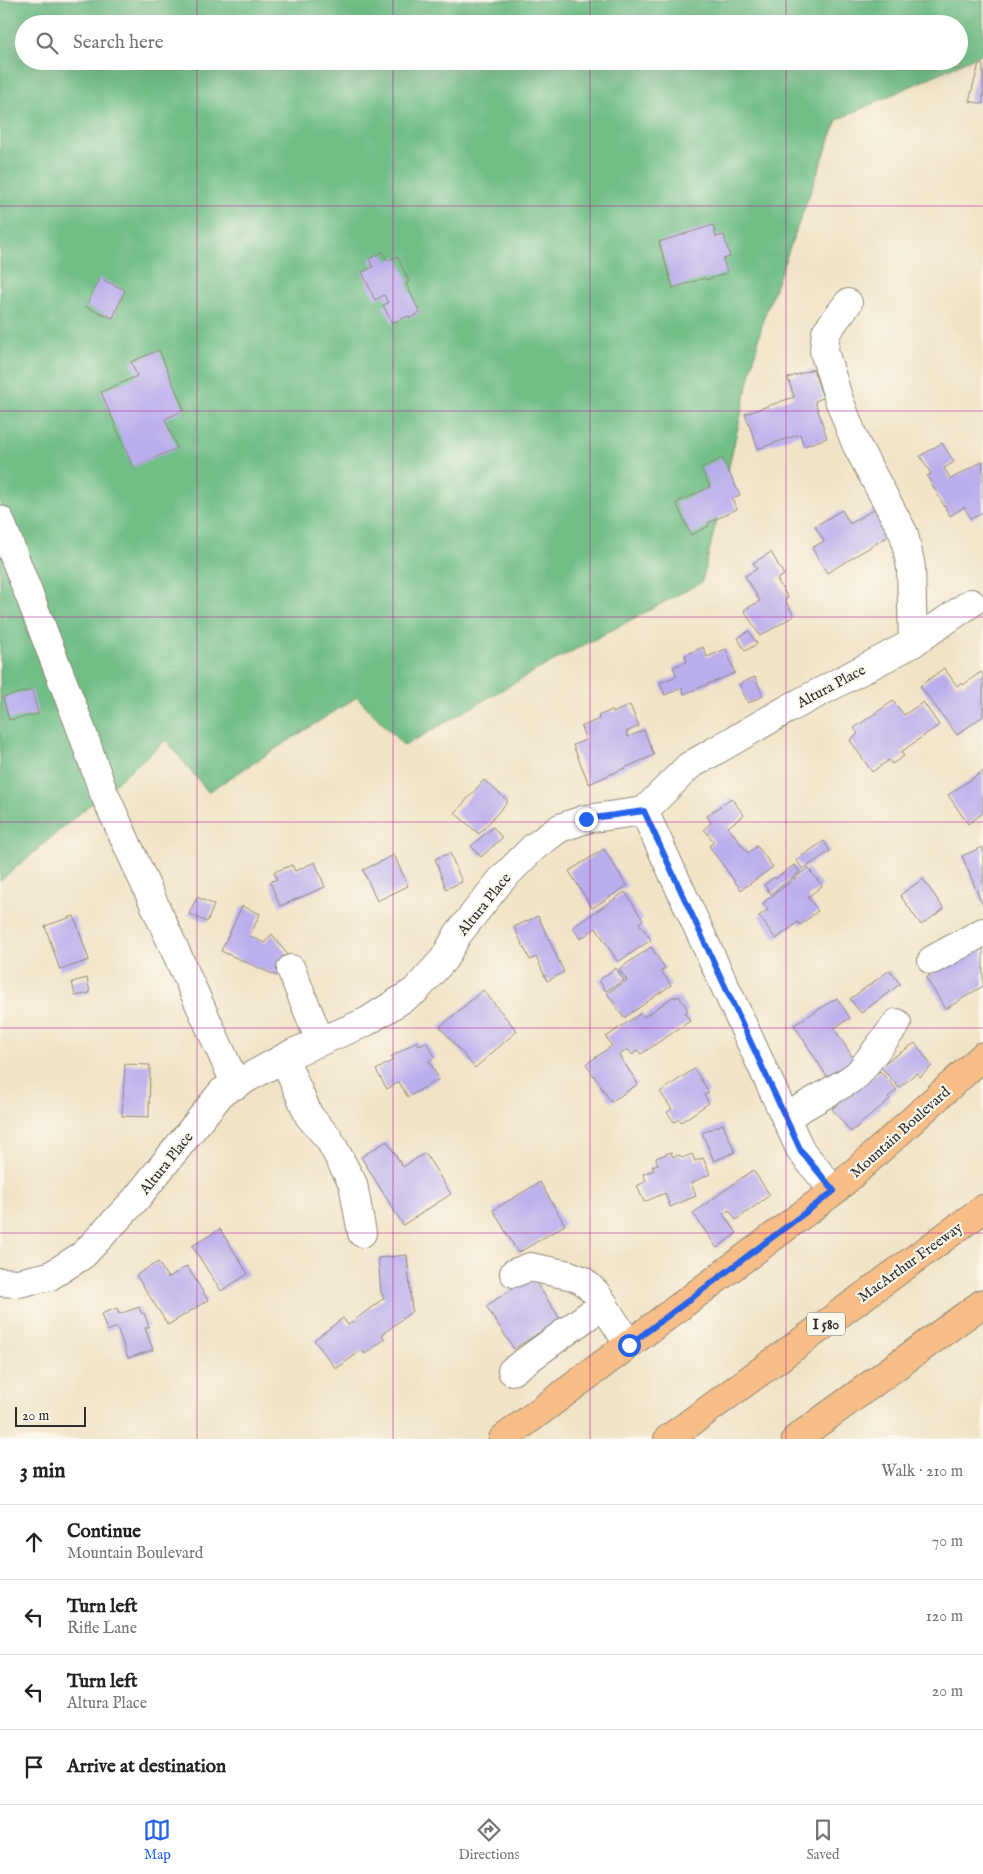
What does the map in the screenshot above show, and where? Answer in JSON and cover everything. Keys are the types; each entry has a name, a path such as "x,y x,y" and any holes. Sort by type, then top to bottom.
{"main road":[{"name":"Mountain Boulevard","path":"503,1439 834,1191 983,1056"},
{"name":"MacArthur Freeway","path":"668,1439 983,1209"},
{"path":"796,1439 983,1303"}],"street":[{"path":"848,303 826,332 824,351 838,397 856,444 904,534 911,567 913,643"},
{"path":"0,520 80,726 103,791 236,1085"},
{"name":"Altura Place","path":"0,1282 18,1283 50,1276 83,1255 136,1199 222,1092 284,1058 366,1022 415,991 444,959 458,934 501,880 534,847 560,828 586,819 644,811 689,766 786,710 913,643 971,603"},
{"path":"644,811 801,1151 834,1191"},
{"path":"932,960 983,932"},
{"path":"291,969 320,1041"},
{"path":"786,1117 853,1078 897,1023"},
{"path":"284,1058 309,1116 328,1139 353,1184 362,1233"},
{"path":"514,1272 530,1267 569,1275 582,1280 596,1293 604,1304 629,1345"},
{"path":"512,1371 604,1304"}],"green space":[{"path":"0,0 983,0 983,53 968,60 968,15 15,15 15,70 946,70 837,120 763,320 702,582 535,671 404,746 357,697 208,792 166,740 0,881"}],"building":[{"path":"979,64 983,65 983,104 969,101"},
{"path":"713,225 716,237 724,235 730,257 723,259 727,273 673,288 659,242"},
{"path":"383,252 387,261 397,256 409,282 406,283 420,313 392,323 383,305 388,303 384,295 375,300 362,272 373,267 369,259"},
{"path":"99,278 125,290 113,318 86,307"},
{"path":"159,350 184,410 165,419 177,448 133,467 101,392 137,376 131,362"},
{"path":"813,369 823,398 815,401 827,438 804,446 800,434 758,449 745,414 794,397 788,378"},
{"path":"942,443 954,462 944,468 951,479 983,461 983,512 971,519 964,507 950,516 927,476 931,474 920,456"},
{"path":"722,458 740,495 732,499 737,509 708,523 709,526 691,535 676,503 710,487 701,468"},
{"path":"876,508 892,534 827,573 812,548 824,541 815,526 842,510 850,524"},
{"path":"771,552 784,575 777,579 788,598 785,600 794,616 760,636 744,610 760,601 745,576 757,569 753,563"},
{"path":"749,631 757,644 745,651 738,638"},
{"path":"703,647 707,657 726,649 735,673 684,694 682,688 665,695 660,683 677,676 673,667 687,662 685,655"},
{"path":"944,668 957,686 961,683 963,685 981,672 983,675 983,716 957,735 920,686"},
{"path":"755,677 763,696 748,703 739,684"},
{"path":"32,690 38,714 9,720 3,697"},
{"path":"893,701 904,715 923,702 939,725 901,752 904,756 892,764 889,760 872,772 850,740 858,734 854,728"},
{"path":"630,705 639,726 626,732 628,737 644,730 654,755 589,784 573,745 586,740 581,727 599,719 598,716 612,710 613,713"},
{"path":"983,771 983,813 968,824 948,795"},
{"path":"484,780 508,801 479,834 455,813"},
{"path":"731,798 744,815 728,827 748,853 757,846 773,867 741,890 709,846 714,842 704,829 711,823 707,816"},
{"path":"493,827 502,838 481,857 471,846"},
{"path":"824,841 830,851 803,869 796,860"},
{"path":"983,847 983,906 962,856"},
{"path":"604,849 627,886 592,908 569,871"},
{"path":"450,853 462,882 446,889 435,859"},
{"path":"394,855 408,886 377,901 363,870"},
{"path":"315,862 325,887 280,906 270,882 277,879 274,872 292,865 295,871"},
{"path":"794,865 800,872 771,894 764,885"},
{"path":"808,868 822,886 808,897 818,911 800,925 798,922 776,939 759,916 768,910 763,903"},
{"path":"923,879 944,909 921,925 900,895"},
{"path":"625,892 643,920 639,923 651,940 618,962 596,928 580,939 573,927"},
{"path":"197,897 214,905 207,922 189,914"},
{"path":"242,906 260,914 250,936 264,943 272,934 287,954 277,976 221,951"},
{"path":"74,916 89,960 60,970 45,926"},
{"path":"538,916 564,972 547,981 536,957 530,960 514,927"},
{"path":"983,942 983,986 946,1009 926,978"},
{"path":"651,947 665,968 661,971 671,985 624,1018 607,993 627,980 619,969"},
{"path":"616,968 624,980 606,991 599,980"},
{"path":"890,970 900,984 861,1013 850,999"},
{"path":"87,978 90,993 75,996 72,982"},
{"path":"483,990 517,1031 475,1068 440,1027"},
{"path":"674,996 675,998 679,996 688,1010 685,1013 690,1021 641,1054 638,1050 632,1055 628,1049 619,1055 638,1084 611,1102 586,1064 612,1046 606,1037 641,1013 644,1017"},
{"path":"837,998 850,1018 834,1028 855,1061 828,1078 794,1025"},
{"path":"417,1041 419,1045 426,1042 435,1057 429,1061 439,1079 408,1097 399,1082 387,1089 376,1070 393,1060 391,1057"},
{"path":"915,1043 932,1066 920,1077 916,1073 899,1088 880,1066"},
{"path":"125,1064 150,1065 149,1117 122,1116"},
{"path":"694,1069 709,1092 704,1095 709,1103 681,1122 679,1119 674,1122 667,1112 672,1109 660,1092"},
{"path":"880,1071 897,1090 888,1097 890,1099 851,1132 832,1109 870,1076 872,1078"},
{"path":"723,1124 735,1152 714,1161 702,1133"},
{"path":"387,1141 403,1167 425,1153 451,1194 403,1225 361,1157"},
{"path":"671,1152 673,1157 680,1155 682,1158 692,1154 695,1161 703,1158 710,1174 691,1183 696,1196 670,1207 665,1193 644,1202 637,1186 646,1181 643,1174 654,1170 652,1166 658,1164 656,1158"},
{"path":"753,1170 770,1195 736,1220 729,1210 723,1214 737,1233 717,1248 693,1213"},
{"path":"540,1182 565,1225 518,1253 493,1210"},
{"path":"220,1229 248,1274 221,1291 192,1246"},
{"path":"407,1255 412,1311 382,1335 385,1339 365,1354 362,1350 336,1369 314,1340 343,1318 348,1325 384,1298 381,1292 378,1258"},
{"path":"158,1262 168,1278 187,1266 208,1300 168,1325 136,1275"},
{"path":"532,1276 560,1319 514,1349 486,1306"},
{"path":"139,1307 142,1314 144,1313 149,1327 145,1328 153,1350 128,1358 117,1327 107,1331 101,1314 117,1308 119,1314"}],"route":[{"path":"586,819 644,811 801,1151 834,1191 629,1345"}]}
